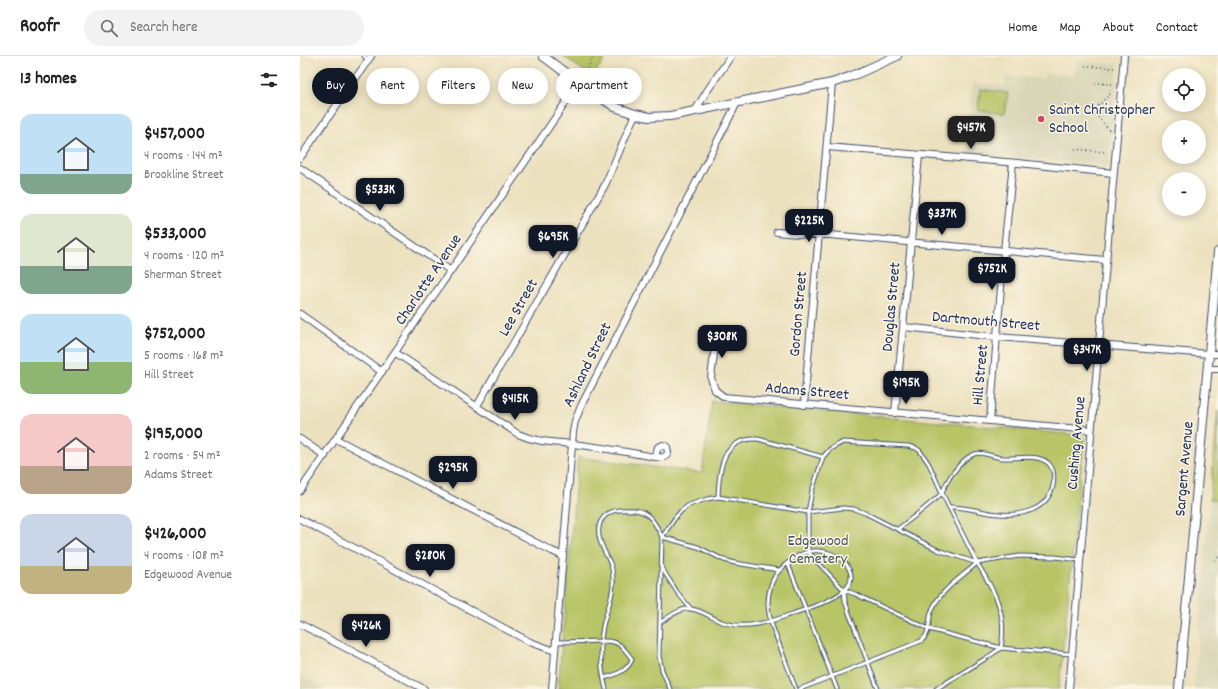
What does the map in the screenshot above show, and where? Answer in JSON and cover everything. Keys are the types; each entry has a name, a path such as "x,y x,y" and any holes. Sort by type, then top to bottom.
{"street":[{"path":"543,56 559,68"},
{"path":"695,112 707,91 732,56"},
{"path":"610,104 635,114 658,117 695,112 832,83 857,74 897,56"},
{"name":"Cushing Avenue","path":"1068,689 1124,56"},
{"path":"300,158 368,57"},
{"name":"Gordon Street","path":"804,405 832,83"},
{"name":"Ashland Street","path":"552,689 575,422 582,404 737,103"},
{"name":"Charlotte Avenue","path":"300,491 565,104"},
{"name":"Lee Street","path":"477,406 605,185 635,114"},
{"path":"827,147 1113,173"},
{"name":"Douglas Street","path":"895,413 919,156"},
{"name":"Hill Street","path":"990,421 1013,163"},
{"path":"300,168 451,271"},
{"path":"777,232 830,235 1105,260"},
{"name":"Sargent Avenue","path":"1179,689 1218,252"},
{"path":"300,314 382,372"},
{"name":"Dartmouth Street","path":"904,327 997,337 1218,354"},
{"name":"Adams Street","path":"717,330 711,378 715,390 720,395 733,398 804,405 1091,430"},
{"path":"396,352 518,434 527,438 536,441 572,444 655,457"},
{"path":"1208,369 1218,369"},
{"path":"336,439 563,556"},
{"path":"300,440 325,456"},
{"path":"300,519 530,642 555,651"},
{"path":"300,624 424,689"}],"lane":[{"path":"718,497 720,468 730,450 740,441 748,439 758,440 822,457"},
{"path":"936,689 1001,648 1003,638 1001,609 997,596 977,563 929,464 920,451 916,448 908,446 843,442 830,449 822,457 812,491 808,512 808,552 844,590 929,629 1001,648 1071,654"},
{"path":"898,529 942,493 950,478 965,460 973,454 980,453 1002,458 1040,458 1050,465 1052,470 1053,485 1046,502 1039,507 1028,511 1001,514 964,507 949,507"},
{"path":"662,537 681,511 690,505 718,497 808,512 824,509 854,509 898,529 938,550 977,563 1019,556 1055,557 1080,560"},
{"path":"606,689 601,641 613,584 612,570 599,540 600,524 604,516 615,510 640,510 650,517 655,523 662,537 660,656 662,670 670,689"},
{"path":"662,537 698,547 724,560 779,570"},
{"path":"661,566 677,592 691,609 723,623 745,626 770,621 836,596 849,585 852,574 847,564 839,558 826,552 808,552 779,570 774,577 768,602 770,621 796,689"},
{"path":"800,689 922,641 926,638 929,629 929,620 934,606 948,588 977,563"},
{"path":"788,564 837,689"},
{"path":"844,590 845,601 849,613 878,689"},
{"path":"661,622 678,612 691,609"},
{"path":"556,642 601,641 614,642 620,645 632,659 631,663 615,676 604,678"}],"path":[{"path":"588,68 592,56"},
{"path":"1085,66 1114,68"},
{"path":"1095,83 1113,84"},
{"path":"1109,130 1093,111 1112,92"},
{"path":"1075,149 1106,152"},
{"path":"1215,561 1218,557"}],"shaded area":[{"name":"Saint Christopher School","path":"1076,61 1118,64 1109,165 967,154 972,83 1005,86 1006,76 1044,79 1045,73 1074,76"},
{"path":"1210,499 1218,501 1218,689 1194,689"},
{"path":"300,676 326,689 300,689"}],"green space":[{"path":"563,56 607,56 598,68 580,68"},
{"path":"980,89 1008,93 1004,114 978,110"},
{"name":"Edgewood Cemetery","path":"712,401 1079,435 1084,439 1059,689 558,689 578,457 702,473"},
{"path":"1218,411 1218,501 1210,499"}],"place":[{"name":"Saint Christopher School","path":"1041,119"}]}
